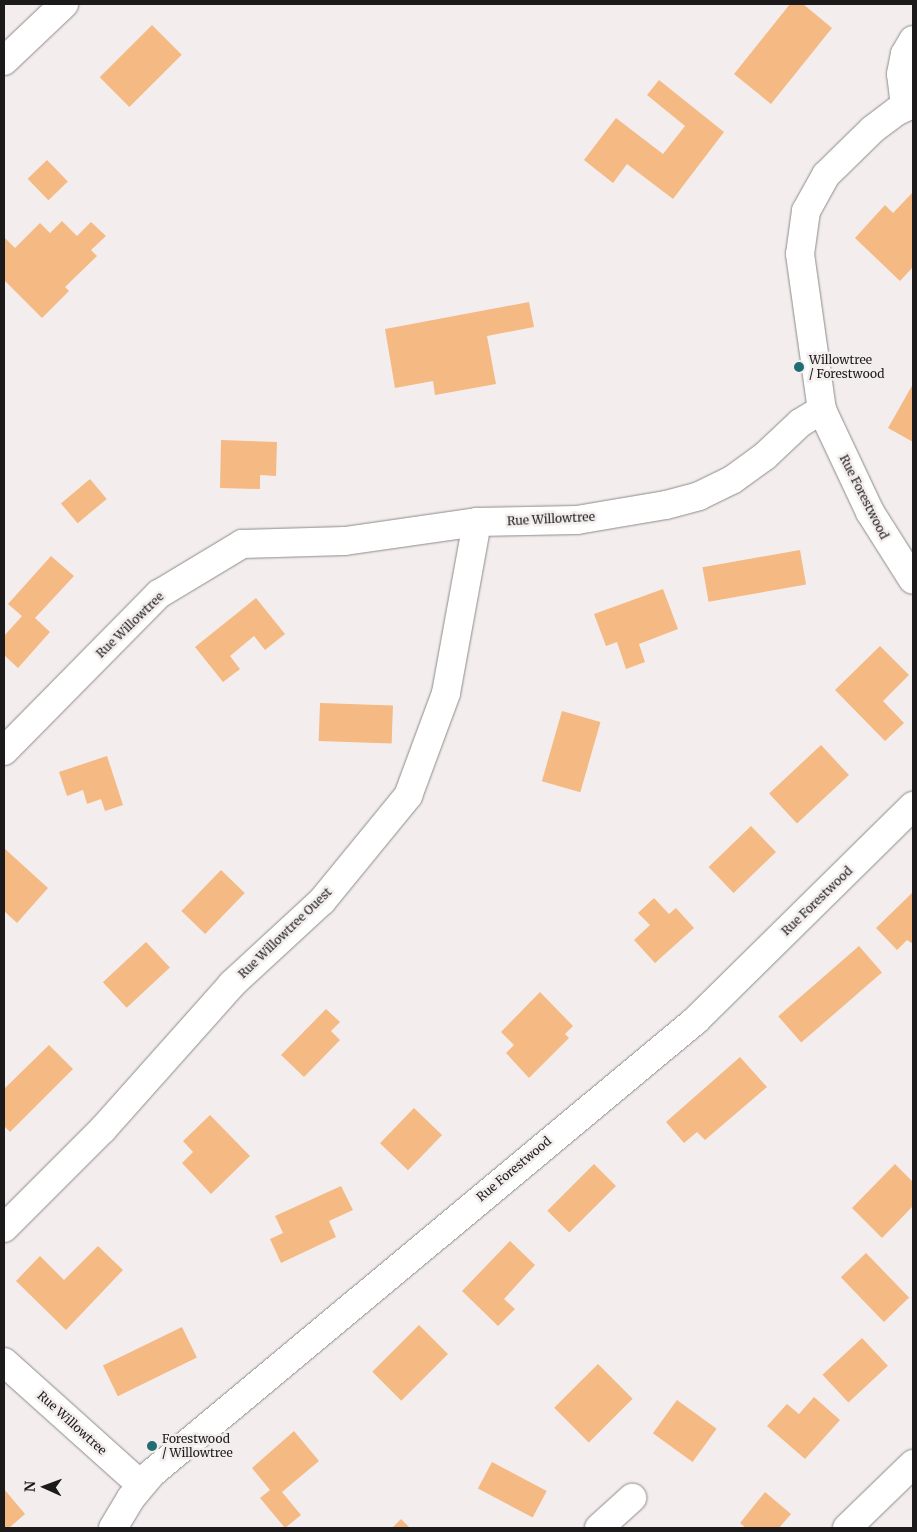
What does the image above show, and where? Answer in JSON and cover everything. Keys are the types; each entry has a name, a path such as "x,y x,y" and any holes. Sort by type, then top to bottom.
{"street":[{"path":"7,52 64,4"},
{"path":"822,410 800,254 806,211 818,186 842,156 909,105 901,74 905,54 913,40"},
{"name":"Rue Willowtree","path":"4,751 159,594 242,544 345,541 478,522 577,520 650,508 699,496 744,472 800,423 822,410"},
{"name":"Rue Forestwood","path":"822,410 870,512 913,580"},
{"name":"Rue Willowtree Ouest","path":"4,1228 103,1129 232,984 322,902 408,796 446,693 478,522"},
{"name":"Rue Forestwood","path":"113,1528 141,1485 696,1020 913,806"},
{"name":"Rue Willowtree","path":"4,1362 141,1485"},
{"path":"847,1528 913,1464"},
{"path":"599,1528 632,1498"}],"building":[{"path":"790,4 803,4 832,28 771,104 734,74"},
{"path":"152,25 182,55 129,107 100,77"},
{"path":"659,80 724,132 673,199 627,164 613,183 584,160 616,118 663,154 685,126 647,95"},
{"path":"47,160 68,182 48,200 28,179"},
{"path":"912,193 913,267 900,281 855,238 885,205 893,213"},
{"path":"62,221 77,236 91,222 106,236 91,250 97,256 65,287 69,291 42,318 4,280 4,237 15,248 40,223 50,233"},
{"path":"529,302 534,327 487,336 496,384 435,395 433,381 395,388 385,329"},
{"path":"913,384 913,442 888,428"},
{"path":"221,440 277,442 276,476 260,475 260,489 220,488"},
{"path":"90,479 107,499 78,523 61,503"},
{"path":"800,550 806,584 709,602 703,567"},
{"path":"51,556 74,576 35,618 50,632 18,668 4,655 4,636 22,616 8,604"},
{"path":"663,589 678,629 639,644 645,662 626,669 617,642 606,646 594,614"},
{"path":"256,598 285,634 265,650 254,636 230,656 240,669 223,682 195,647"},
{"path":"880,646 909,675 883,701 904,723 885,741 835,690"},
{"path":"320,703 393,706 392,744 319,741"},
{"path":"562,711 600,722 580,792 542,781"},
{"path":"821,745 849,775 797,823 769,793"},
{"path":"107,756 123,805 105,811 101,799 87,804 83,790 67,796 59,772"},
{"path":"751,826 776,852 734,893 709,867"},
{"path":"4,848 48,888 17,923 4,911"},
{"path":"221,870 245,893 205,934 181,911"},
{"path":"913,892 913,944 907,940 897,950 876,928"},
{"path":"654,898 669,914 676,908 694,928 655,963 634,940 650,925 638,913"},
{"path":"146,942 170,968 127,1008 103,982"},
{"path":"859,946 882,972 801,1043 778,1016"},
{"path":"540,992 573,1026 565,1034 569,1038 529,1078 506,1053 514,1045 501,1032"},
{"path":"326,1009 340,1022 331,1031 340,1040 304,1077 281,1055"},
{"path":"49,1045 73,1069 10,1132 4,1126 4,1089"},
{"path":"740,1057 767,1087 705,1140 697,1132 684,1143 666,1122"},
{"path":"414,1108 442,1135 408,1170 380,1143"},
{"path":"210,1115 250,1156 211,1194 182,1163 193,1152 183,1141"},
{"path":"594,1164 616,1186 569,1233 547,1211"},
{"path":"895,1164 913,1182 913,1206 882,1238 852,1208"},
{"path":"341,1186 353,1210 329,1221 336,1237 281,1263 270,1239 283,1233 275,1216"},
{"path":"510,1241 535,1265 504,1299 515,1309 498,1326 462,1291"},
{"path":"98,1246 123,1270 66,1330 16,1281 40,1256 64,1280"},
{"path":"866,1253 909,1298 884,1322 841,1277"},
{"path":"419,1325 448,1354 401,1401 372,1372"},
{"path":"182,1327 197,1358 118,1396 103,1366"},
{"path":"862,1338 888,1366 848,1403 823,1375"},
{"path":"598,1364 633,1399 589,1442 554,1408"},
{"path":"814,1397 840,1420 805,1459 767,1426 787,1404 799,1414"},
{"path":"677,1400 717,1429 693,1462 653,1433"},
{"path":"294,1431 319,1461 282,1492 301,1515 285,1528 260,1498 270,1490 252,1468"},
{"path":"492,1462 547,1491 533,1518 478,1488"},
{"path":"4,1489 25,1514 9,1528 4,1528"},
{"path":"765,1492 791,1514 779,1528 746,1528 740,1523"},
{"path":"401,1519 410,1528 392,1528"}],"place":[{"name":"Willowtree / Forestwood","path":"799,367"},
{"name":"Forestwood / Willowtree","path":"152,1446"}]}
